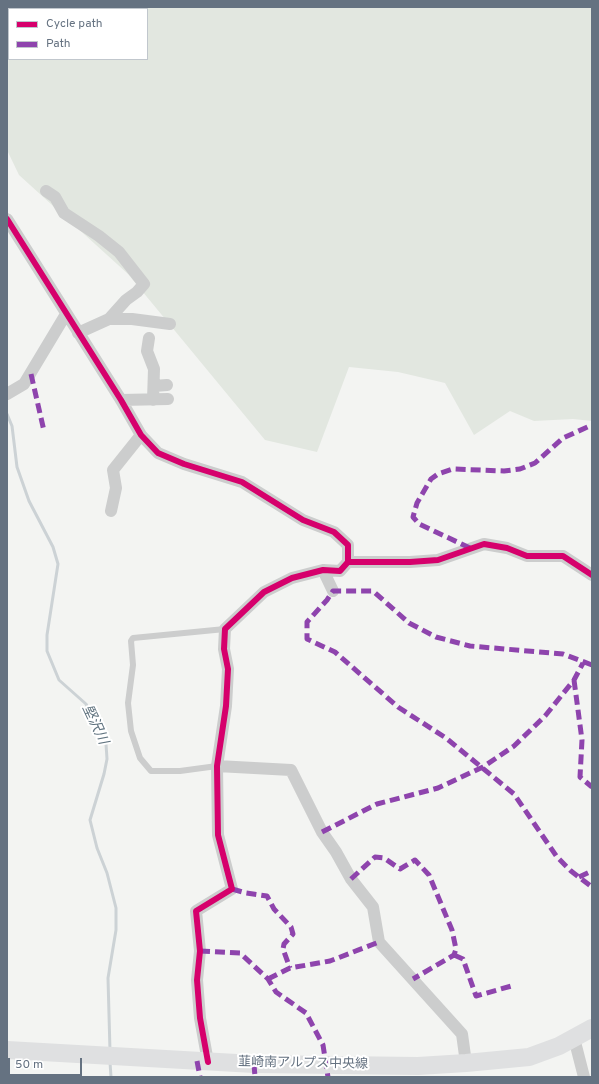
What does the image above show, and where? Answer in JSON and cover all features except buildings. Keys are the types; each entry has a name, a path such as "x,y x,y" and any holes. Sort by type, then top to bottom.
{"main road":[{"name":"韮崎南アルプス中央線","path":"7,1050 378,1071 529,1057 542,1054 592,1028"}],"street":[{"path":"46,191 55,197 64,212 119,252 144,284 137,292 126,300 109,319 78,333"},
{"path":"7,219 121,400 141,435 158,453 184,464 242,482 303,520 334,532 348,545 348,562 340,571 323,570 292,578 264,592 225,629 224,648 228,669 226,706 217,766 218,835 232,889 196,911 200,952 197,980 198,995 200,1018 208,1062"},
{"path":"7,394 24,384 66,314"},
{"path":"109,319 132,319 170,324"},
{"path":"149,338 147,351 154,369 153,400"},
{"path":"154,386 167,385"},
{"path":"121,400 168,400"},
{"path":"111,511 116,488 113,470 141,435"},
{"path":"348,562 410,562 438,560 484,544 507,548 527,556 563,556 592,575"},
{"path":"323,570 333,591"},
{"path":"217,766 291,770 322,832 351,879 373,906 379,942 462,1034 466,1063"},
{"path":"574,1038 584,1077"}],"lane":[{"path":"217,766 180,771 151,771 140,758 131,731 128,703 133,665 131,641 133,638 225,629"}],"shaded area":[{"path":"7,7 592,7 592,421 573,419 534,421 510,411 474,435 445,383 398,372 349,367 317,452 265,440 128,274 19,175 7,150"}],"waterway":[{"name":"堅沢川","path":"7,414 12,426 17,467 29,501 53,547 58,564 47,635 47,651 59,680 86,704 106,744 107,759 104,774 90,820 97,848 107,873 116,908 116,930 108,978 110,1051"},
{"name":"堅沢川","path":"110,1062 111,1077"}],"marked path":[{"path":"31,374 44,431"},
{"path":"470,548 419,524 413,517 417,503 431,479 438,474 453,469 504,471 520,469 535,463 563,438 592,425"},
{"path":"592,665 563,654 470,646 436,637 409,623 373,591 333,591 307,622 307,639 335,652 398,707 446,738 514,794 557,857 571,871 592,887"},
{"path":"322,832 377,804 438,788 483,767 514,746 545,716 574,680 583,663"},
{"path":"574,680 582,740 580,777 592,787"},
{"path":"351,879 375,857 384,858 400,869 415,860 429,875 452,930 456,949 454,955 413,979"},
{"path":"579,877 592,871"},
{"path":"232,889 267,896 274,909 291,927 293,934 284,944 283,949 290,968"},
{"path":"268,979 290,968 330,961 379,942"},
{"path":"200,951 240,953 268,979 276,992 306,1013 323,1045 328,1077"},
{"path":"454,955 463,959 476,996 515,985"},
{"path":"197,1061 200,1077"},
{"path":"254,1064 255,1077"}],"cycle path":[{"path":"7,219 121,400 141,435 158,453 184,464 242,482 303,520 334,532 348,545 348,562"},
{"path":"208,1062 200,1018 197,980 200,951 196,911 232,889 218,835 217,766 226,706 228,669 224,649 225,629 264,592 292,578 323,570 340,571 348,562 410,562 438,560 484,544 507,548 527,556 563,556 592,575"}]}
